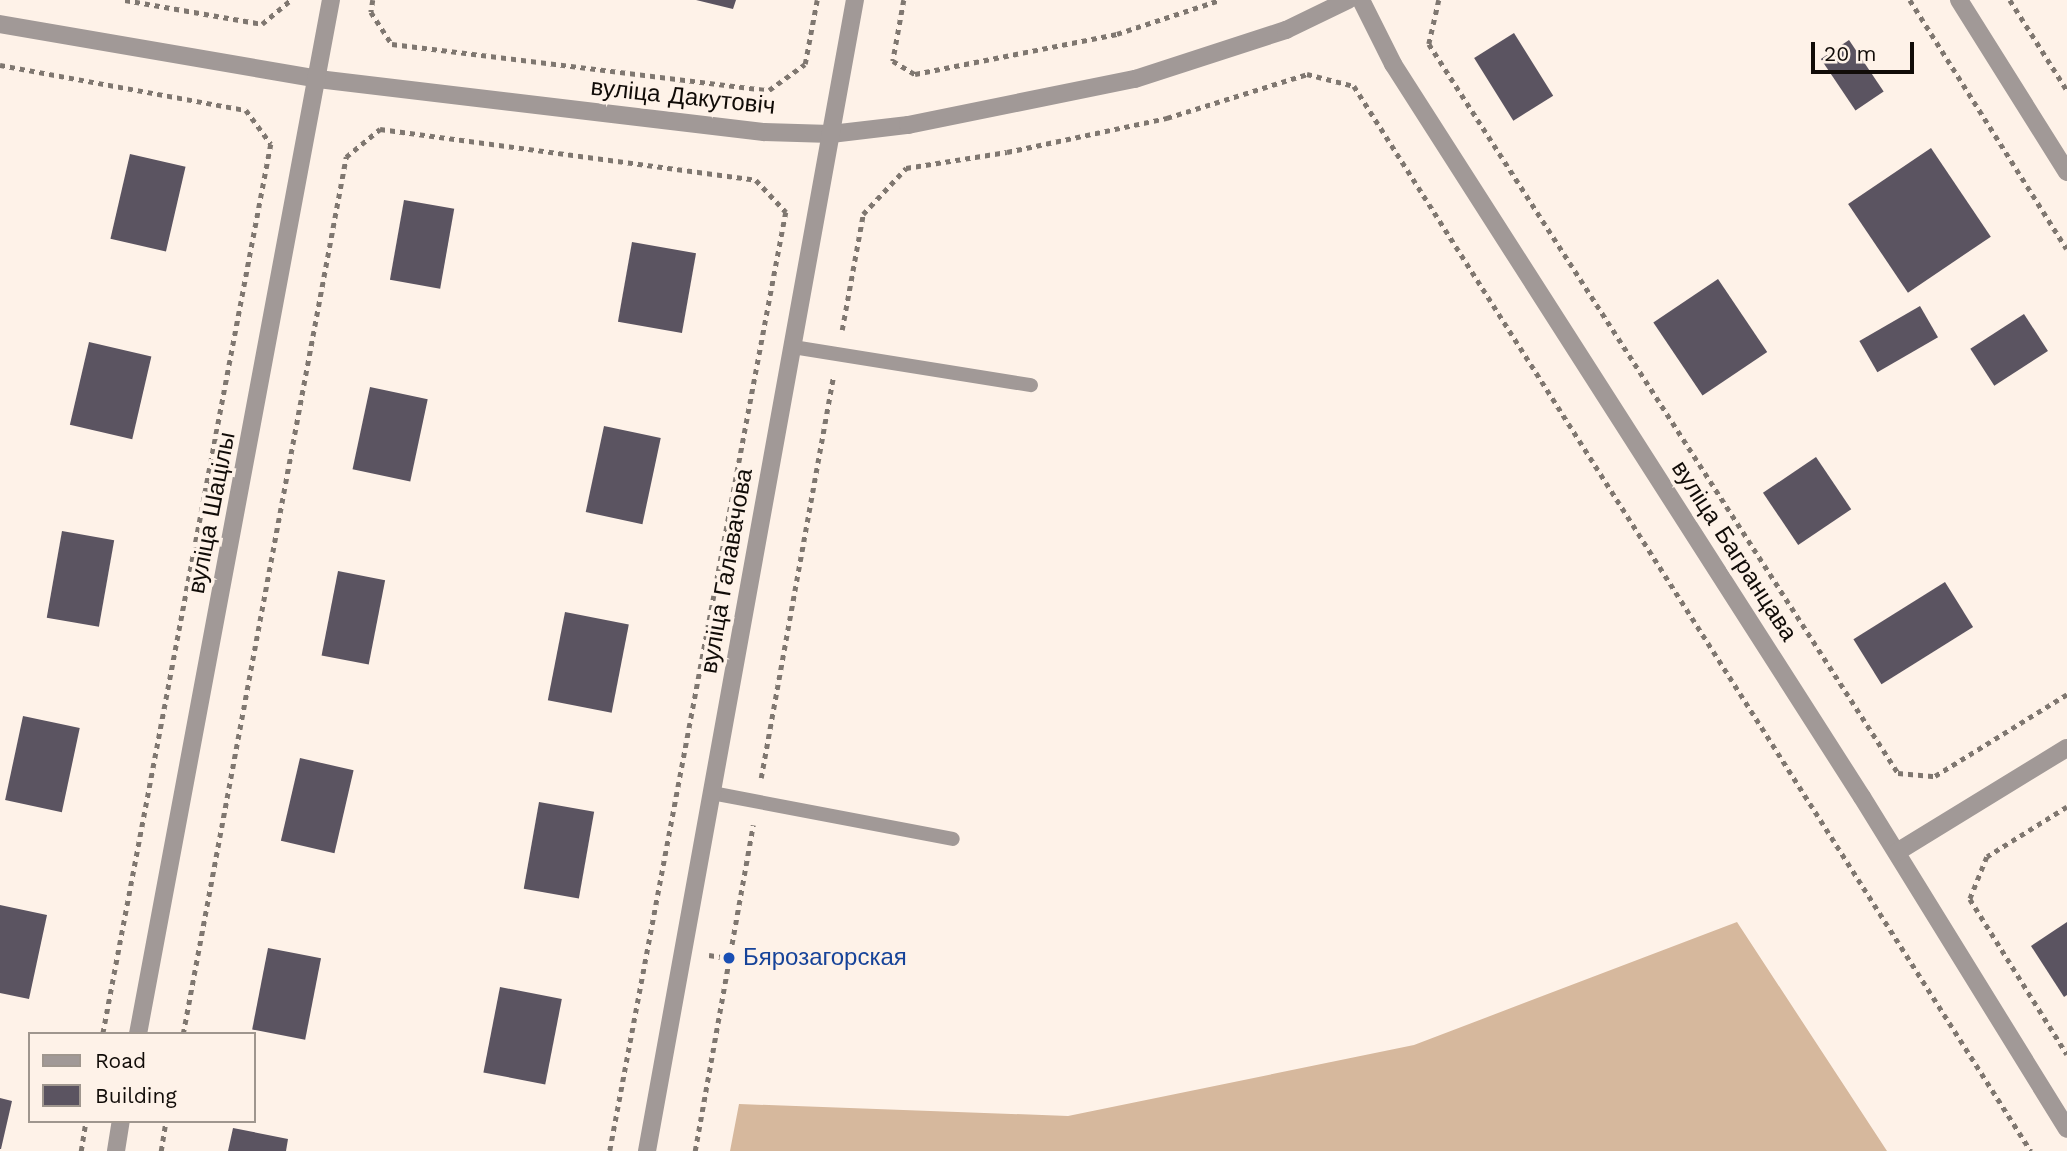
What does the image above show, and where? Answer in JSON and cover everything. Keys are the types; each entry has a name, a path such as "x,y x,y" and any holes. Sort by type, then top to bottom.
{"street":[{"name":"вуліца Шацілы","path":"138,1032 331,0"},
{"name":"вуліца Галавачова","path":"648,1151 855,0"},
{"name":"вуліца Дакутовіч","path":"0,24 318,79 764,132 831,134 908,125 1135,79 1286,30 1348,0"},
{"name":"вуліца Багранцава","path":"1361,0 1393,64 1897,852 2067,1129"},
{"path":"1959,0 2067,172"},
{"path":"1897,852 2067,748"},
{"path":"116,1151 121,1123"}],"lane":[{"path":"793,347 1031,385"},
{"path":"712,793 953,839"}],"path":[{"path":"125,0 262,24 291,0"},
{"path":"373,0 371,12 392,44 769,90 805,64 817,0"},
{"path":"904,0 893,61 915,74 1117,34 1220,0"},
{"path":"1439,0 1429,44 1898,773 1935,776 2067,694"},
{"path":"1910,0 2067,249"},
{"path":"2010,0 2067,90"},
{"path":"0,65 246,110 271,144 103,1032"},
{"path":"695,1151 863,214 906,167 1007,152 1167,118 1307,74 1354,86 2031,1151"},
{"path":"183,1032 346,157 380,129 756,180 786,212 610,1151"},
{"path":"2067,807 1987,857 1970,899 2067,1054"},
{"path":"81,1151 86,1123"},
{"path":"161,1151 166,1123"}],"shaded area":[{"path":"1737,922 1887,1151 730,1151 739,1104 1068,1116 1414,1045"}],"building":[{"path":"696,0 736,0 733,9"},
{"path":"1514,33 1553,96 1513,121 1474,58"},
{"path":"1849,40 1884,91 1855,110 1821,59"},
{"path":"1931,148 1991,237 1908,293 1848,204"},
{"path":"130,154 186,167 166,252 110,239"},
{"path":"404,200 454,209 440,289 390,280"},
{"path":"632,242 696,253 682,333 618,322"},
{"path":"1718,279 1767,352 1703,396 1653,323"},
{"path":"1920,306 1938,337 1877,372 1859,341"},
{"path":"2024,314 2048,351 1994,386 1970,349"},
{"path":"89,342 151,356 132,439 70,425"},
{"path":"370,387 428,399 410,481 353,469"},
{"path":"604,426 661,438 642,524 586,512"},
{"path":"1816,457 1851,509 1798,545 1763,493"},
{"path":"62,531 114,540 99,627 47,618"},
{"path":"338,571 385,580 369,665 322,655"},
{"path":"1945,582 1973,627 1881,684 1853,639"},
{"path":"565,612 629,624 612,713 548,700"},
{"path":"23,716 80,728 62,812 5,800"},
{"path":"300,758 354,770 334,853 281,841"},
{"path":"539,802 594,812 579,898 524,889"},
{"path":"0,905 47,915 29,999 0,993"},
{"path":"2067,922 2067,995 2064,997 2031,946"},
{"path":"268,948 321,958 305,1040 252,1029"},
{"path":"500,987 562,999 545,1084 483,1072"},
{"path":"0,1098 12,1101 1,1149 0,1149"},
{"path":"233,1128 288,1139 286,1151 228,1151"}],"place":[{"name":"Бярозагорская","path":"729,958"}]}
